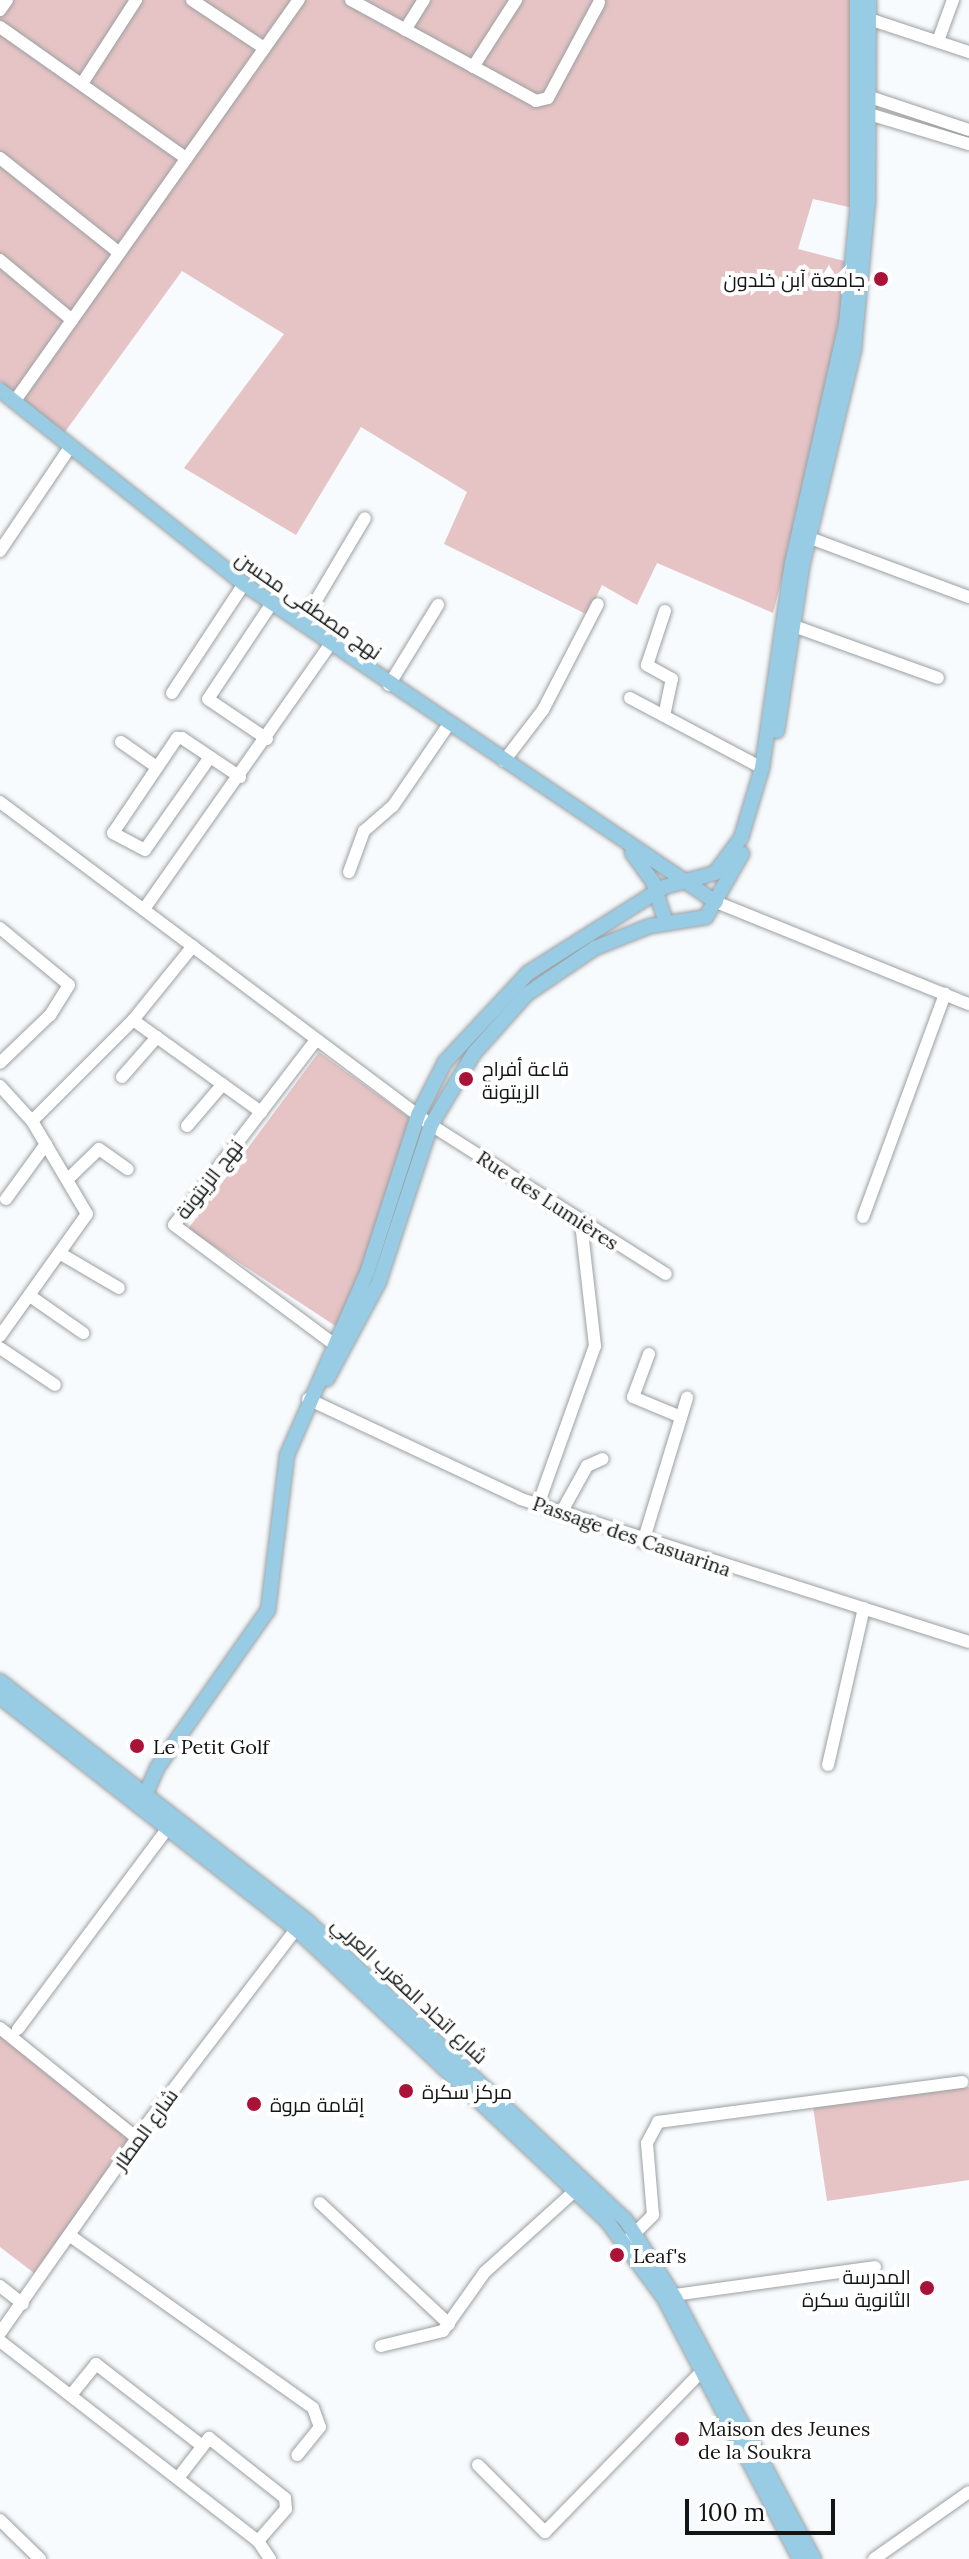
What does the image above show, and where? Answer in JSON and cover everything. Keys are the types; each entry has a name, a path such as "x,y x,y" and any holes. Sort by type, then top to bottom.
{"main road":[{"path":"339,1349 418,1115 445,1062 515,983 656,893 689,881 730,858 762,768 804,536 838,376 850,287 861,11 869,0"},
{"path":"144,1802 157,1768 268,1610 279,1566 283,1473 308,1404 379,1282 431,1125 450,1086 527,994 595,948 666,923 698,920 716,902 763,792 804,536 851,370 870,97 861,11"},
{"name":"نهج مصطفى محسن","path":"0,390 68,450 244,584 389,685 610,833 689,881 716,902"},
{"name":"نهج مصطفى محسن","path":"610,833 643,864 666,923"},
{"name":"شارع اتحاد المغرب العربي","path":"0,1681 144,1802 305,1919 605,2198 630,2239 800,2559"},
{"name":"شارع اتحاد المغرب العربي","path":"0,1697 127,1788"},
{"path":"127,1788 157,1768"},
{"name":"شارع اتحاد المغرب العربي","path":"144,1802 168,1828 296,1929 630,2239 674,2295 814,2559"}],"street":[{"path":"0,10 7,0"},
{"path":"83,82 136,0"},
{"path":"192,0 264,48"},
{"path":"14,402 299,0"},
{"path":"351,0 536,101 548,98 598,1"},
{"path":"405,30 424,0"},
{"path":"473,67 516,0"},
{"path":"938,41 953,0"},
{"path":"861,11 969,52"},
{"path":"0,27 83,82 186,158"},
{"path":"870,97 969,130"},
{"path":"869,114 969,144"},
{"path":"0,158 118,252"},
{"path":"0,260 72,320"},
{"path":"0,551 68,450"},
{"path":"302,624 365,518"},
{"path":"804,536 969,597"},
{"path":"172,693 244,584"},
{"path":"267,739 208,699 272,603"},
{"path":"504,761 543,710 598,604"},
{"path":"389,685 438,605"},
{"path":"664,716 672,679 647,665 665,611"},
{"path":"791,625 938,678"},
{"path":"147,905 267,739 331,643"},
{"path":"630,698 762,768"},
{"path":"349,872 364,831 393,806 449,724"},
{"path":"210,757 139,851 111,827 177,738 210,757 240,777"},
{"path":"121,742 155,766"},
{"name":"Rue des Lumières","path":"0,802 147,905 193,946 431,1125 581,1223 666,1274"},
{"path":"716,902 969,1004"},
{"path":"0,928 69,985 50,1015 0,1063"},
{"path":"32,1121 133,1020 193,946"},
{"path":"863,1217 945,994"},
{"path":"133,1020 261,1112"},
{"path":"122,1077 157,1037"},
{"name":"نهج الزيتونة","path":"316,1040 175,1229 339,1349"},
{"path":"187,1126 223,1084"},
{"path":"0,1086 32,1121 87,1214 0,1336"},
{"path":"6,1199 46,1144"},
{"path":"68,1179 99,1149 128,1169"},
{"path":"538,1505 595,1346 581,1223"},
{"path":"61,1254 119,1288"},
{"path":"30,1296 83,1333"},
{"path":"0,1348 55,1385"},
{"path":"649,1354 633,1397 681,1417"},
{"path":"643,1542 687,1398"},
{"name":"Passage des Casuarina","path":"308,1404 538,1505 643,1542 969,1642"},
{"path":"561,1513 587,1466 603,1459"},
{"path":"828,1765 863,1611 969,1649"},
{"path":"18,2029 168,1828"},
{"name":"شارع المطار","path":"1,2333 138,2139 296,1929"},
{"path":"0,2028 138,2139"},
{"path":"630,2239 653,2215 647,2143 658,2122 962,2082"},
{"path":"381,2346 435,2336 449,2324 485,2272 577,2189"},
{"path":"320,2203 449,2324"},
{"path":"69,2235 313,2408 320,2427 297,2455"},
{"path":"674,2295 875,2267"},
{"path":"0,2286 23,2304"},
{"path":"1,2333 71,2395 178,2478 262,2553 286,2509 285,2498 209,2438 178,2478"},
{"path":"71,2395 96,2364 201,2445"},
{"path":"478,2465 545,2532 701,2372"},
{"path":"874,2559 969,2492"},
{"path":"0,2520 40,2559"}],"shaded area":[{"path":"0,0 850,0 853,208 813,199 798,249 848,262 837,368 773,613 657,563 637,605 602,585 588,615 444,544 467,492 361,427 296,535 184,468 284,334 182,271 62,436 0,381"},
{"path":"319,1052 410,1118 370,1252 337,1327 188,1229"},
{"path":"0,2021 137,2129 34,2273 0,2247"},
{"path":"969,2087 969,2180 827,2201 813,2107"}],"place":[{"name":"جامعة آبن خلدون","path":"881,279"},
{"name":"قاعة أفراح الزيتونة","path":"466,1079"},
{"name":"Le Petit Golf","path":"137,1746"},
{"name":"مركز سكرة","path":"406,2091"},
{"name":"إقامة مروة","path":"254,2104"},
{"name":"Leaf's","path":"617,2255"},
{"name":"المدرسة الثانوية سكرة","path":"927,2288"},
{"name":"Maison des Jeunes de la Soukra","path":"682,2439"}]}
